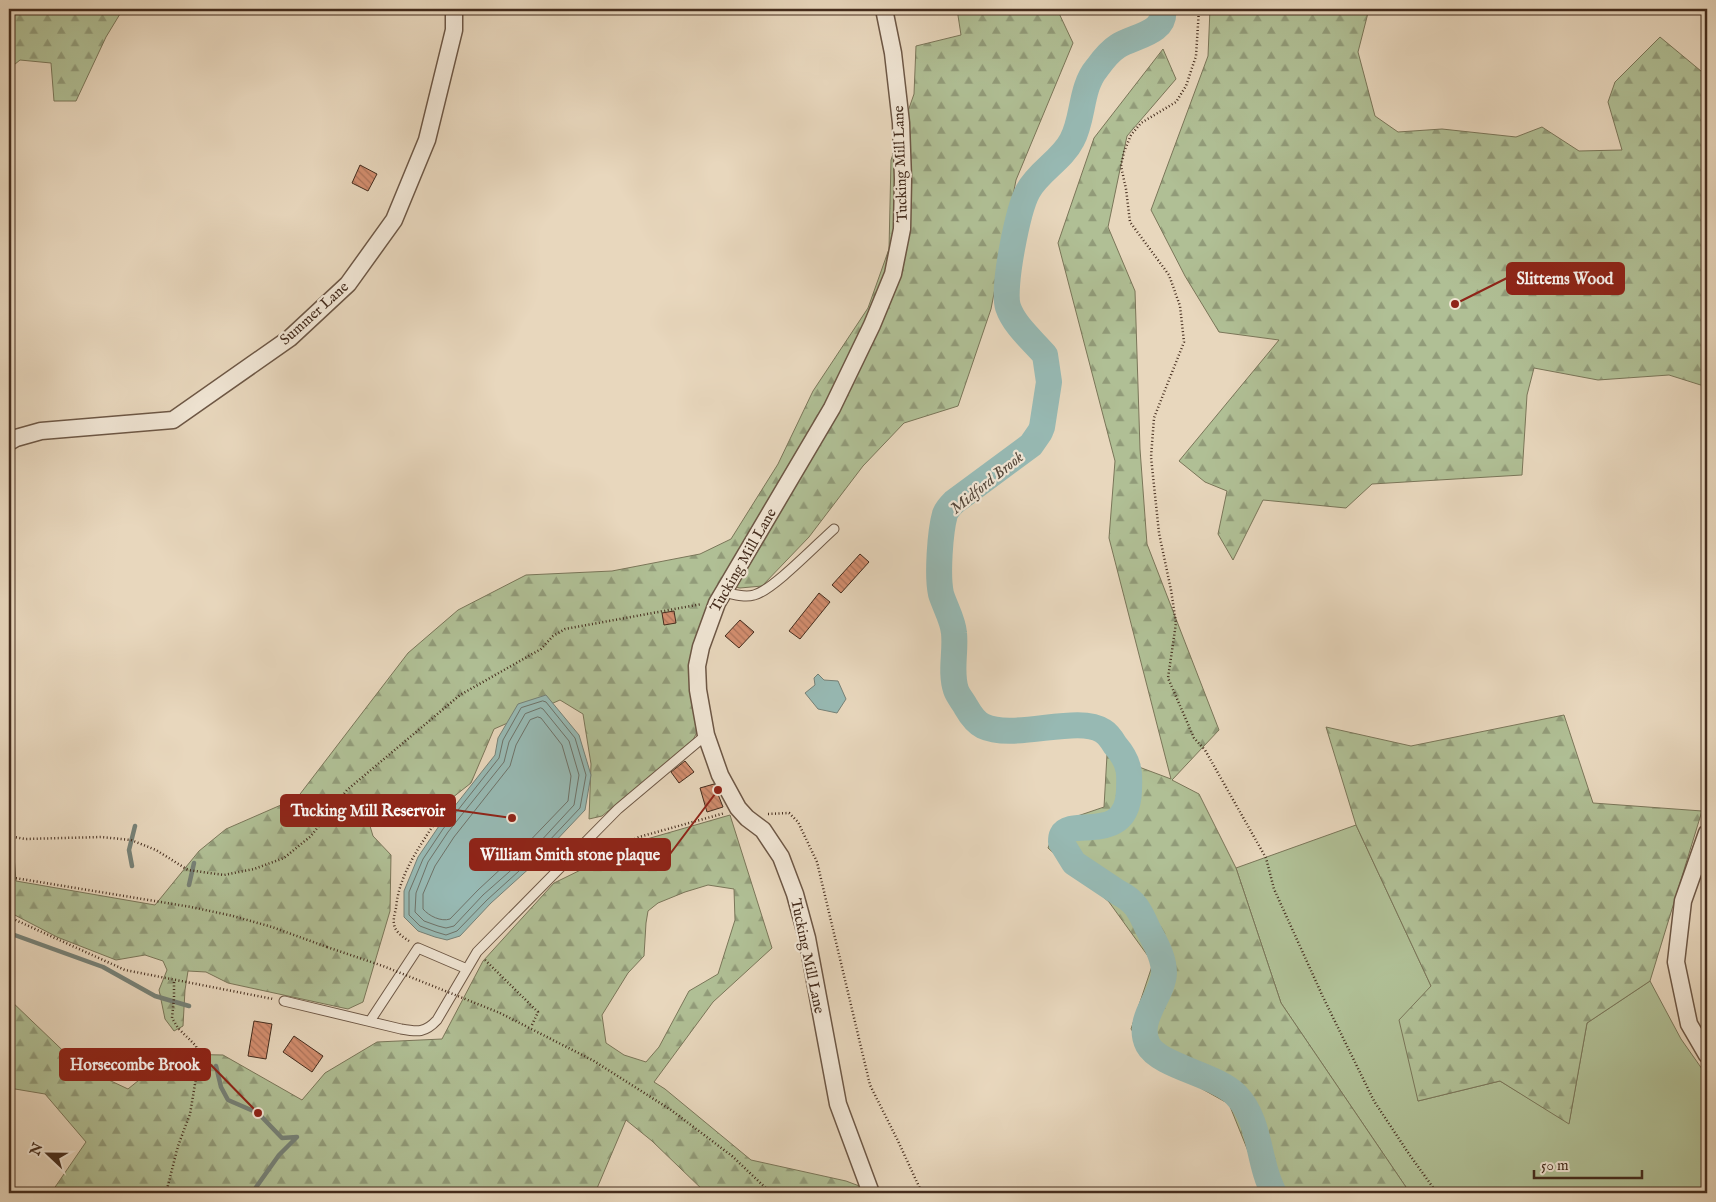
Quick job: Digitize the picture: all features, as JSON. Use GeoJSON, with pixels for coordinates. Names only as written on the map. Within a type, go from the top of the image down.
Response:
{"type":"FeatureCollection","features":[{"type":"Feature","properties":{"kind":"street","name":"Summer Lane"},"geometry":{"type":"LineString","coordinates":[[9,442],[16,438],[41,431],[173,420],[290,338],[348,284],[394,220],[427,140],[454,30],[454,9]]}},
{"type":"Feature","properties":{"kind":"street","name":"Tucking Mill Lane"},"geometry":{"type":"LineString","coordinates":[[872,1193],[838,1104],[807,938],[795,894],[781,857],[763,830],[738,808],[720,775],[706,735],[698,690],[697,666],[700,647],[720,598],[832,408],[872,325],[893,274],[902,229],[903,179],[901,123],[893,53],[884,9]]}},
{"type":"Feature","properties":{"kind":"street"},"geometry":{"type":"LineString","coordinates":[[1705,1046],[1689,1024],[1676,962],[1684,901],[1707,833]]}},
{"type":"Feature","properties":{"kind":"lane"},"geometry":{"type":"LineString","coordinates":[[720,598],[754,596],[772,586],[834,529]]}},
{"type":"Feature","properties":{"kind":"lane"},"geometry":{"type":"LineString","coordinates":[[284,1001],[412,1031],[428,1029],[437,1020],[477,952],[618,809],[706,735]]}},
{"type":"Feature","properties":{"kind":"lane"},"geometry":{"type":"LineString","coordinates":[[370,1021],[418,948],[467,968]]}},
{"type":"Feature","properties":{"kind":"path"},"geometry":{"type":"LineString","coordinates":[[1199,9],[1196,56],[1186,86],[1176,102],[1141,123],[1131,135],[1121,166],[1130,222],[1169,275],[1180,306],[1184,342],[1154,418],[1151,457],[1159,533],[1176,623],[1168,678],[1194,738],[1205,750],[1266,858],[1274,889],[1323,997],[1374,1101],[1437,1193]]}},
{"type":"Feature","properties":{"kind":"path"},"geometry":{"type":"LineString","coordinates":[[9,836],[25,839],[101,837],[131,840],[156,850],[188,870],[224,875],[284,858],[311,836],[347,790],[460,695],[541,649],[553,636],[565,629],[720,598]]}},
{"type":"Feature","properties":{"kind":"path"},"geometry":{"type":"LineString","coordinates":[[576,868],[639,837],[710,818],[738,808]]}},
{"type":"Feature","properties":{"kind":"path"},"geometry":{"type":"LineString","coordinates":[[418,948],[399,934],[394,924],[397,900],[411,860],[436,821]]}},
{"type":"Feature","properties":{"kind":"path"},"geometry":{"type":"LineString","coordinates":[[9,877],[191,907],[272,927],[383,966],[500,1012],[594,1060],[671,1110],[732,1156],[771,1193]]}},
{"type":"Feature","properties":{"kind":"path"},"geometry":{"type":"LineString","coordinates":[[9,917],[126,970],[284,1001]]}},
{"type":"Feature","properties":{"kind":"path"},"geometry":{"type":"LineString","coordinates":[[486,962],[538,1012],[531,1027]]}},
{"type":"Feature","properties":{"kind":"path"},"geometry":{"type":"LineString","coordinates":[[166,1193],[178,1146],[190,1114],[200,1060],[196,1046],[178,1028],[172,1018],[174,980]]}},
{"type":"Feature","properties":{"kind":"green space"},"geometry":{"type":"Polygon","coordinates":[[[9,9],[123,9],[106,37],[76,101],[54,101],[51,63],[20,60],[9,69],[9,9]]]}},
{"type":"Feature","properties":{"kind":"green space"},"geometry":{"type":"Polygon","coordinates":[[[957,9],[1057,9],[1073,43],[1016,180],[991,309],[958,406],[904,423],[863,466],[809,537],[762,586],[740,588],[723,585],[709,612],[699,728],[692,742],[602,816],[589,819],[591,764],[583,714],[560,700],[494,729],[471,783],[452,798],[430,809],[394,806],[370,826],[373,836],[391,855],[390,911],[363,1002],[348,1009],[228,983],[206,972],[188,971],[183,1026],[174,1031],[165,1019],[159,990],[167,970],[163,961],[145,955],[116,960],[57,937],[9,912],[9,843],[13,843],[16,881],[155,905],[199,851],[226,829],[297,798],[408,653],[458,610],[526,575],[612,571],[700,554],[731,539],[778,464],[813,391],[868,308],[889,249],[891,160],[914,94],[916,46],[961,35],[957,9]]]}},
{"type":"Feature","properties":{"kind":"green space"},"geometry":{"type":"Polygon","coordinates":[[[1210,9],[1369,9],[1358,52],[1375,116],[1398,132],[1442,129],[1516,137],[1542,127],[1579,151],[1622,150],[1608,102],[1615,82],[1660,37],[1707,76],[1707,387],[1669,375],[1598,380],[1534,368],[1527,395],[1522,475],[1372,484],[1346,508],[1263,500],[1233,560],[1218,534],[1227,491],[1205,482],[1179,461],[1279,340],[1219,332],[1185,276],[1151,210],[1208,56],[1210,9]]]}},
{"type":"Feature","properties":{"kind":"green space"},"geometry":{"type":"Polygon","coordinates":[[[1163,49],[1176,79],[1127,136],[1108,227],[1135,291],[1140,449],[1147,544],[1219,730],[1172,780],[1199,794],[1236,868],[1281,1003],[1410,1193],[1265,1193],[1229,1104],[1154,1062],[1131,1029],[1153,963],[1109,902],[1048,848],[1057,823],[1104,807],[1107,755],[1171,779],[1109,538],[1115,461],[1058,243],[1094,138],[1163,49]]]}},
{"type":"Feature","properties":{"kind":"green space"},"geometry":{"type":"Polygon","coordinates":[[[1564,715],[1593,803],[1702,811],[1650,981],[1587,1023],[1569,1124],[1500,1081],[1418,1101],[1399,1020],[1431,986],[1356,825],[1326,727],[1411,746],[1564,715]]]}},
{"type":"Feature","properties":{"kind":"green space"},"geometry":{"type":"Polygon","coordinates":[[[730,815],[772,948],[713,1002],[654,1082],[751,1160],[846,1181],[878,1193],[706,1193],[652,1141],[626,1120],[595,1193],[51,1193],[86,1142],[45,1094],[9,1088],[9,999],[79,1066],[128,1089],[171,1054],[223,1055],[302,1100],[325,1073],[377,1042],[442,1039],[483,961],[554,883],[640,841],[730,815]],[[708,885],[658,903],[648,911],[644,956],[628,973],[602,1015],[606,1043],[624,1055],[646,1062],[659,1047],[689,991],[718,974],[735,920],[734,889],[708,885]]]}},
{"type":"Feature","properties":{"kind":"green space"},"geometry":{"type":"Polygon","coordinates":[[[1356,825],[1431,986],[1418,1101],[1500,1081],[1569,1123],[1587,1023],[1650,981],[1681,1039],[1707,1076],[1707,1193],[1410,1193],[1281,1003],[1236,868],[1356,825]]]}},
{"type":"Feature","properties":{"kind":"water"},"geometry":{"type":"Polygon","coordinates":[[[818,674],[824,680],[838,681],[846,699],[837,713],[818,709],[805,693],[815,685],[814,678],[818,674]]]}},
{"type":"Feature","properties":{"kind":"water"},"geometry":{"type":"Polygon","coordinates":[[[546,695],[579,735],[591,775],[585,810],[533,865],[491,903],[460,936],[447,940],[418,931],[404,917],[404,891],[418,857],[439,826],[495,755],[498,738],[518,704],[546,695]]]}},
{"type":"Feature","properties":{"kind":"building"},"geometry":{"type":"Polygon","coordinates":[[[360,165],[377,174],[368,191],[352,183],[360,165]]]}},
{"type":"Feature","properties":{"kind":"building"},"geometry":{"type":"Polygon","coordinates":[[[860,554],[869,562],[841,593],[832,585],[860,554]]]}},
{"type":"Feature","properties":{"kind":"building"},"geometry":{"type":"Polygon","coordinates":[[[819,593],[830,602],[800,639],[789,631],[819,593]]]}},
{"type":"Feature","properties":{"kind":"building"},"geometry":{"type":"Polygon","coordinates":[[[674,611],[676,623],[664,625],[662,613],[674,611]]]}},
{"type":"Feature","properties":{"kind":"building"},"geometry":{"type":"Polygon","coordinates":[[[740,620],[754,632],[739,648],[725,636],[740,620]]]}},
{"type":"Feature","properties":{"kind":"building"},"geometry":{"type":"Polygon","coordinates":[[[685,761],[694,772],[679,783],[671,772],[685,761]]]}},
{"type":"Feature","properties":{"kind":"building"},"geometry":{"type":"Polygon","coordinates":[[[714,784],[723,807],[707,812],[700,788],[714,784]]]}},
{"type":"Feature","properties":{"kind":"building"},"geometry":{"type":"Polygon","coordinates":[[[254,1021],[272,1024],[266,1059],[248,1056],[254,1021]]]}},
{"type":"Feature","properties":{"kind":"building"},"geometry":{"type":"Polygon","coordinates":[[[294,1036],[323,1056],[312,1072],[283,1052],[294,1036]]]}},
{"type":"Feature","properties":{"kind":"waterway","name":"Midford Brook"},"geometry":{"type":"LineString","coordinates":[[1163,9],[1163,17],[1155,29],[1118,46],[1109,53],[1097,68],[1088,85],[1079,122],[1072,140],[1062,154],[1038,177],[1024,200],[1012,249],[1007,297],[1008,307],[1014,320],[1045,355],[1049,382],[1042,427],[1031,445],[954,502],[945,514],[940,542],[940,586],[953,628],[954,683],[958,694],[973,718],[983,726],[996,730],[1028,730],[1078,725],[1092,727],[1107,734],[1125,759],[1129,773],[1129,791],[1126,808],[1119,818],[1109,824],[1067,830],[1062,835],[1061,842],[1074,863],[1133,903],[1155,943],[1164,967],[1164,973],[1147,1017],[1145,1036],[1148,1045],[1164,1059],[1216,1082],[1236,1095],[1251,1117],[1274,1193]]}},
{"type":"Feature","properties":{"kind":"waterway"},"geometry":{"type":"LineString","coordinates":[[132,866],[129,850],[135,826]]}},
{"type":"Feature","properties":{"kind":"waterway"},"geometry":{"type":"LineString","coordinates":[[189,885],[194,863]]}},
{"type":"Feature","properties":{"kind":"waterway"},"geometry":{"type":"LineString","coordinates":[[9,933],[103,967],[155,996],[189,1006]]}},
{"type":"Feature","properties":{"kind":"waterway"},"geometry":{"type":"LineString","coordinates":[[216,1066],[221,1087],[228,1100],[258,1113],[282,1138],[297,1137],[279,1155],[252,1193]]}},
{"type":"Feature","properties":{"kind":"place","name":"Slittems Wood"},"geometry":{"type":"Point","coordinates":[1455,304]}},
{"type":"Feature","properties":{"kind":"place","name":"William Smith stone plaque"},"geometry":{"type":"Point","coordinates":[718,790]}},
{"type":"Feature","properties":{"kind":"place","name":"Tucking Mill Reservoir"},"geometry":{"type":"Point","coordinates":[512,818]}},
{"type":"Feature","properties":{"kind":"place","name":"Horsecombe Brook"},"geometry":{"type":"Point","coordinates":[258,1113]}}]}
